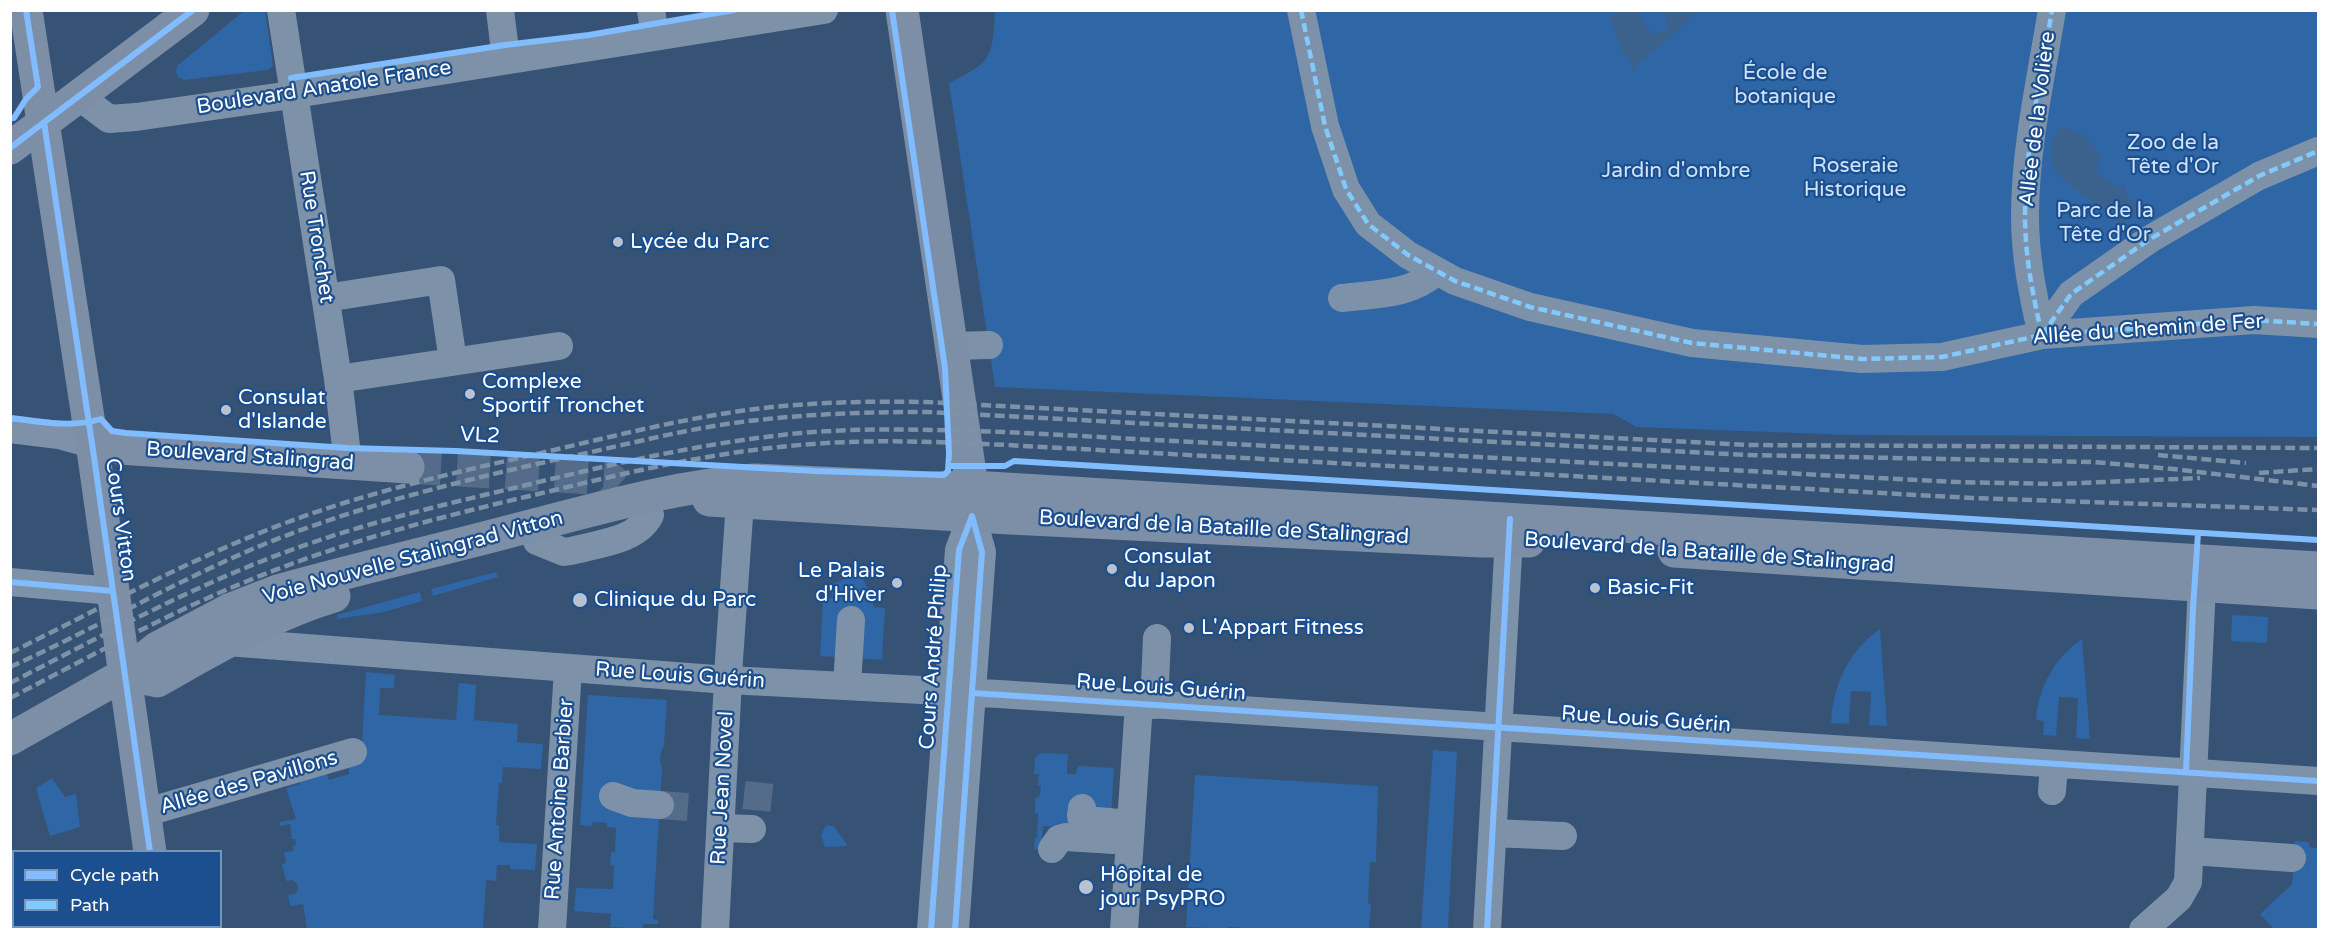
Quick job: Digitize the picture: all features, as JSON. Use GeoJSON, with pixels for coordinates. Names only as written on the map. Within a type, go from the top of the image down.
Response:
{"type":"FeatureCollection","features":[{"type":"Feature","properties":{"kind":"main road","name":"Cours Vitton"},"geometry":{"type":"LineString","coordinates":[[26,10],[92,444],[150,850]]}},
{"type":"Feature","properties":{"kind":"main road"},"geometry":{"type":"LineString","coordinates":[[10,148],[193,10]]}},
{"type":"Feature","properties":{"kind":"main road"},"geometry":{"type":"LineString","coordinates":[[902,10],[972,502]]}},
{"type":"Feature","properties":{"kind":"main road"},"geometry":{"type":"LineString","coordinates":[[10,125],[44,122]]}},
{"type":"Feature","properties":{"kind":"main road","name":"Boulevard Stalingrad"},"geometry":{"type":"LineString","coordinates":[[92,444],[119,448],[408,467]]}},
{"type":"Feature","properties":{"kind":"main road","name":"Boulevard de la Bataille de Stalingrad"},"geometry":{"type":"LineString","coordinates":[[747,491],[972,502],[1481,541],[1509,529],[2202,573],[2319,593]]}},
{"type":"Feature","properties":{"kind":"main road","name":"Voie Nouvelle Stalingrad Vitton"},"geometry":{"type":"LineString","coordinates":[[125,674],[157,648],[228,610],[278,591],[607,506],[637,500],[707,500],[747,491]]}},
{"type":"Feature","properties":{"kind":"main road","name":"Voie Nouvelle Stalingrad Vitton"},"geometry":{"type":"LineString","coordinates":[[125,674],[157,681],[227,642],[310,603],[537,541],[637,500]]}},
{"type":"Feature","properties":{"kind":"main road","name":"Boulevard de la Bataille de Stalingrad"},"geometry":{"type":"LineString","coordinates":[[2202,573],[2319,568]]}},
{"type":"Feature","properties":{"kind":"main road"},"geometry":{"type":"LineString","coordinates":[[10,740],[125,674]]}},
{"type":"Feature","properties":{"kind":"street","name":"Rue Tronchet"},"geometry":{"type":"LineString","coordinates":[[280,10],[326,298],[348,463]]}},
{"type":"Feature","properties":{"kind":"street"},"geometry":{"type":"LineString","coordinates":[[500,10],[507,59]]}},
{"type":"Feature","properties":{"kind":"street","name":"Boulevard Anatole France"},"geometry":{"type":"LineString","coordinates":[[80,97],[109,119],[136,117],[507,59],[653,23],[824,10]]}},
{"type":"Feature","properties":{"kind":"street","name":"Allée du Chemin de Fer"},"geometry":{"type":"LineString","coordinates":[[1301,10],[1325,126],[1346,189],[1368,224],[1408,255],[1455,281],[1530,307],[1692,343],[1862,359],[1942,357],[2042,335],[2254,320],[2319,324]]}},
{"type":"Feature","properties":{"kind":"street","name":"Allée de la Volière"},"geometry":{"type":"LineString","coordinates":[[2042,335],[2029,276],[2025,216],[2031,142],[2052,10]]}},
{"type":"Feature","properties":{"kind":"street"},"geometry":{"type":"LineString","coordinates":[[2042,335],[2071,294],[2150,239],[2259,176],[2319,151]]}},
{"type":"Feature","properties":{"kind":"street"},"geometry":{"type":"LineString","coordinates":[[1342,298],[1397,292],[1428,280],[1437,271]]}},
{"type":"Feature","properties":{"kind":"street"},"geometry":{"type":"LineString","coordinates":[[326,298],[441,280],[453,362]]}},
{"type":"Feature","properties":{"kind":"street"},"geometry":{"type":"LineString","coordinates":[[951,345],[989,345]]}},
{"type":"Feature","properties":{"kind":"street"},"geometry":{"type":"LineString","coordinates":[[338,379],[559,346]]}},
{"type":"Feature","properties":{"kind":"street"},"geometry":{"type":"LineString","coordinates":[[10,429],[59,435],[92,444]]}},
{"type":"Feature","properties":{"kind":"street","name":"Rue Jean Novel"},"geometry":{"type":"LineString","coordinates":[[715,930],[728,680],[725,568],[747,491]]}},
{"type":"Feature","properties":{"kind":"street","name":"Cours André Philip"},"geometry":{"type":"LineString","coordinates":[[954,930],[960,692],[959,550],[972,502]]}},
{"type":"Feature","properties":{"kind":"street"},"geometry":{"type":"LineString","coordinates":[[1487,930],[1500,728],[1509,529]]}},
{"type":"Feature","properties":{"kind":"street"},"geometry":{"type":"LineString","coordinates":[[2143,930],[2179,898],[2188,882],[2202,573]]}},
{"type":"Feature","properties":{"kind":"street"},"geometry":{"type":"LineString","coordinates":[[10,582],[113,591]]}},
{"type":"Feature","properties":{"kind":"street"},"geometry":{"type":"LineString","coordinates":[[847,686],[850,620]]}},
{"type":"Feature","properties":{"kind":"street"},"geometry":{"type":"LineString","coordinates":[[1124,930],[1130,833],[1153,638]]}},
{"type":"Feature","properties":{"kind":"street","name":"Rue Louis Guérin"},"geometry":{"type":"LineString","coordinates":[[227,642],[728,680],[960,692],[1825,747],[2053,778],[2194,771],[2319,781]]}},
{"type":"Feature","properties":{"kind":"street","name":"Rue Antoine Barbier"},"geometry":{"type":"LineString","coordinates":[[552,930],[568,668]]}},
{"type":"Feature","properties":{"kind":"street","name":"Cours André Philip"},"geometry":{"type":"LineString","coordinates":[[931,930],[960,692]]}},
{"type":"Feature","properties":{"kind":"street","name":"Allée des Pavillons"},"geometry":{"type":"LineString","coordinates":[[144,813],[353,753]]}},
{"type":"Feature","properties":{"kind":"street"},"geometry":{"type":"LineString","coordinates":[[613,796],[632,803],[660,805]]}},
{"type":"Feature","properties":{"kind":"street"},"geometry":{"type":"LineString","coordinates":[[722,806],[752,829]]}},
{"type":"Feature","properties":{"kind":"street"},"geometry":{"type":"LineString","coordinates":[[1082,808],[1081,816],[1084,820],[1130,833]]}},
{"type":"Feature","properties":{"kind":"street"},"geometry":{"type":"LineString","coordinates":[[1052,849],[1059,839],[1066,837],[1130,833]]}},
{"type":"Feature","properties":{"kind":"street"},"geometry":{"type":"LineString","coordinates":[[1493,833],[1563,836]]}},
{"type":"Feature","properties":{"kind":"street"},"geometry":{"type":"LineString","coordinates":[[2190,851],[2292,858]]}},
{"type":"Feature","properties":{"kind":"green space"},"geometry":{"type":"Polygon","coordinates":[[[245,10],[265,11],[273,66],[268,70],[184,80],[178,77],[177,66],[245,10]]]}},
{"type":"Feature","properties":{"kind":"green space","name":"Parc de la Tête d'Or"},"geometry":{"type":"Polygon","coordinates":[[[995,11],[2318,11],[2318,437],[1848,435],[1637,427],[1613,414],[995,387],[949,83],[974,69],[987,57],[993,39],[995,11]]]}},
{"type":"Feature","properties":{"kind":"green space"},"geometry":{"type":"Polygon","coordinates":[[[496,572],[498,577],[433,596],[431,589],[496,572]]]}},
{"type":"Feature","properties":{"kind":"green space"},"geometry":{"type":"Polygon","coordinates":[[[861,573],[874,607],[885,608],[882,660],[820,656],[823,598],[833,598],[829,585],[861,573]]]}},
{"type":"Feature","properties":{"kind":"green space"},"geometry":{"type":"Polygon","coordinates":[[[420,592],[422,601],[384,612],[337,619],[337,615],[420,592]]]}},
{"type":"Feature","properties":{"kind":"green space"},"geometry":{"type":"Polygon","coordinates":[[[2232,615],[2268,617],[2267,643],[2231,641],[2232,615]]]}},
{"type":"Feature","properties":{"kind":"green space"},"geometry":{"type":"Polygon","coordinates":[[[1880,629],[1887,726],[1869,725],[1871,692],[1851,691],[1849,724],[1831,723],[1835,696],[1844,670],[1859,648],[1880,629]]]}},
{"type":"Feature","properties":{"kind":"green space"},"geometry":{"type":"Polygon","coordinates":[[[2082,639],[2090,739],[2076,738],[2078,698],[2059,697],[2056,736],[2043,735],[2044,721],[2036,720],[2044,685],[2056,664],[2072,646],[2082,639]]]}},
{"type":"Feature","properties":{"kind":"green space"},"geometry":{"type":"Polygon","coordinates":[[[366,672],[395,675],[394,688],[380,688],[379,715],[456,720],[459,683],[476,685],[474,720],[518,724],[517,742],[543,744],[541,769],[503,767],[502,783],[499,783],[496,825],[499,826],[499,842],[537,844],[535,870],[510,869],[510,865],[497,865],[496,881],[486,880],[483,929],[307,929],[303,904],[290,906],[288,895],[295,894],[298,890],[297,884],[293,880],[286,881],[282,864],[286,863],[284,852],[293,851],[293,846],[296,845],[295,839],[292,839],[290,824],[280,826],[279,822],[296,819],[286,788],[300,784],[298,776],[325,768],[329,780],[349,774],[348,761],[362,742],[366,672]]]}},
{"type":"Feature","properties":{"kind":"green space"},"geometry":{"type":"Polygon","coordinates":[[[588,695],[667,700],[664,745],[660,756],[662,768],[653,919],[658,920],[658,924],[643,924],[643,929],[610,927],[611,914],[574,911],[576,888],[613,889],[614,866],[610,865],[611,852],[615,852],[616,828],[607,827],[607,823],[593,822],[592,826],[580,825],[588,695]]]}},
{"type":"Feature","properties":{"kind":"green space"},"geometry":{"type":"Polygon","coordinates":[[[1433,750],[1457,752],[1448,929],[1421,929],[1433,750]]]}},
{"type":"Feature","properties":{"kind":"green space"},"geometry":{"type":"Polygon","coordinates":[[[1040,753],[1068,754],[1067,774],[1076,774],[1078,766],[1114,768],[1111,816],[1072,828],[1043,826],[1041,849],[1034,849],[1038,813],[1035,813],[1035,799],[1040,795],[1041,785],[1038,785],[1039,774],[1034,774],[1035,758],[1040,753]]]}},
{"type":"Feature","properties":{"kind":"green space"},"geometry":{"type":"Polygon","coordinates":[[[1195,775],[1378,786],[1376,862],[1370,862],[1369,929],[1275,930],[1186,927],[1195,775]]]}},
{"type":"Feature","properties":{"kind":"green space"},"geometry":{"type":"Polygon","coordinates":[[[52,778],[65,797],[76,794],[80,827],[50,836],[36,788],[52,778]]]}},
{"type":"Feature","properties":{"kind":"green space"},"geometry":{"type":"Polygon","coordinates":[[[826,825],[834,826],[848,846],[825,847],[821,835],[826,825]]]}},
{"type":"Feature","properties":{"kind":"green space"},"geometry":{"type":"Polygon","coordinates":[[[2295,841],[2309,842],[2309,847],[2318,848],[2318,929],[2274,929],[2260,914],[2292,884],[2295,841]]]}},
{"type":"Feature","properties":{"kind":"shaded area"},"geometry":{"type":"Polygon","coordinates":[[[1615,11],[1639,11],[1642,21],[1654,35],[1662,31],[1665,33],[1668,28],[1664,11],[1697,11],[1670,38],[1635,66],[1636,72],[1633,72],[1630,61],[1621,49],[1610,18],[1615,11]]]}},
{"type":"Feature","properties":{"kind":"shaded area"},"geometry":{"type":"Polygon","coordinates":[[[2061,128],[2076,131],[2089,141],[2101,158],[2095,171],[2116,187],[2124,184],[2125,195],[2135,207],[2131,218],[2120,224],[2056,173],[2051,150],[2054,139],[2061,128]]]}},
{"type":"Feature","properties":{"kind":"tunnel"},"geometry":{"type":"LineString","coordinates":[[408,467],[610,479],[618,486]]}},
{"type":"Feature","properties":{"kind":"tunnel"},"geometry":{"type":"LineString","coordinates":[[744,795],[783,799]]}},
{"type":"Feature","properties":{"kind":"tunnel"},"geometry":{"type":"LineString","coordinates":[[660,805],[701,808]]}},
{"type":"Feature","properties":{"kind":"railway"},"geometry":{"type":"LineString","coordinates":[[10,653],[202,558],[267,530],[334,506],[437,477],[624,434],[707,416],[783,406],[844,402],[926,402],[1748,445],[2318,448]]}},
{"type":"Feature","properties":{"kind":"railway"},"geometry":{"type":"LineString","coordinates":[[10,667],[234,557],[339,517],[448,485],[668,435],[712,426],[806,416],[927,412],[1746,455],[2094,462],[2318,486]]}},
{"type":"Feature","properties":{"kind":"railway"},"geometry":{"type":"LineString","coordinates":[[10,683],[213,582],[283,553],[340,534],[427,509],[621,463],[693,448],[801,433],[877,430],[1004,432],[1956,482],[2056,484],[2200,478]]}},
{"type":"Feature","properties":{"kind":"railway"},"geometry":{"type":"LineString","coordinates":[[10,698],[185,608],[282,567],[396,530],[648,468],[747,451],[837,442],[983,444],[1972,498],[2318,510]]}},
{"type":"Feature","properties":{"kind":"railway"},"geometry":{"type":"LineString","coordinates":[[2158,455],[2246,463]]}},
{"type":"Feature","properties":{"kind":"railway"},"geometry":{"type":"LineString","coordinates":[[2259,473],[2318,469]]}},
{"type":"Feature","properties":{"kind":"marked path"},"geometry":{"type":"LineString","coordinates":[[1301,10],[1325,126],[1346,189],[1368,224],[1408,255],[1455,281],[1530,307],[1692,343],[1862,359],[1942,357],[2042,335],[2254,320],[2318,324]]}},
{"type":"Feature","properties":{"kind":"marked path"},"geometry":{"type":"LineString","coordinates":[[2042,335],[2028,261],[2025,216],[2034,113],[2052,10]]}},
{"type":"Feature","properties":{"kind":"marked path"},"geometry":{"type":"LineString","coordinates":[[2042,335],[2071,294],[2150,239],[2259,176],[2318,151]]}},
{"type":"Feature","properties":{"kind":"cycle path"},"geometry":{"type":"LineString","coordinates":[[10,118],[14,118],[26,99],[38,87],[26,10]]}},
{"type":"Feature","properties":{"kind":"cycle path"},"geometry":{"type":"LineString","coordinates":[[10,148],[193,10]]}},
{"type":"Feature","properties":{"kind":"cycle path"},"geometry":{"type":"LineString","coordinates":[[291,78],[505,45],[589,35],[734,10]]}},
{"type":"Feature","properties":{"kind":"cycle path","name":"VL2"},"geometry":{"type":"LineString","coordinates":[[10,418],[67,424],[101,419],[112,431],[126,433],[347,448],[456,451],[815,471],[944,475],[948,471],[949,454],[945,368],[892,10]]}},
{"type":"Feature","properties":{"kind":"cycle path"},"geometry":{"type":"LineString","coordinates":[[44,122],[150,850]]}},
{"type":"Feature","properties":{"kind":"cycle path"},"geometry":{"type":"LineString","coordinates":[[949,466],[1005,466],[1014,461],[2318,540]]}},
{"type":"Feature","properties":{"kind":"cycle path"},"geometry":{"type":"LineString","coordinates":[[931,930],[959,550],[972,516]]}},
{"type":"Feature","properties":{"kind":"cycle path"},"geometry":{"type":"LineString","coordinates":[[955,930],[982,552],[972,516]]}},
{"type":"Feature","properties":{"kind":"cycle path"},"geometry":{"type":"LineString","coordinates":[[1487,930],[1510,519]]}},
{"type":"Feature","properties":{"kind":"cycle path"},"geometry":{"type":"LineString","coordinates":[[2186,771],[2198,533]]}},
{"type":"Feature","properties":{"kind":"cycle path"},"geometry":{"type":"LineString","coordinates":[[10,582],[113,591]]}},
{"type":"Feature","properties":{"kind":"cycle path"},"geometry":{"type":"LineString","coordinates":[[972,693],[2318,781]]}},
{"type":"Feature","properties":{"kind":"place","name":"Lycée du Parc"},"geometry":{"type":"Point","coordinates":[618,242]}},
{"type":"Feature","properties":{"kind":"place","name":"Complexe Sportif Tronchet"},"geometry":{"type":"Point","coordinates":[470,394]}},
{"type":"Feature","properties":{"kind":"place","name":"Consulat d'Islande"},"geometry":{"type":"Point","coordinates":[226,410]}},
{"type":"Feature","properties":{"kind":"place","name":"Consulat du Japon"},"geometry":{"type":"Point","coordinates":[1112,569]}},
{"type":"Feature","properties":{"kind":"place","name":"Le Palais d'Hiver"},"geometry":{"type":"Point","coordinates":[897,583]}},
{"type":"Feature","properties":{"kind":"place","name":"Basic-Fit"},"geometry":{"type":"Point","coordinates":[1595,588]}},
{"type":"Feature","properties":{"kind":"place","name":"Clinique du Parc"},"geometry":{"type":"Point","coordinates":[580,600]}},
{"type":"Feature","properties":{"kind":"place","name":"L'Appart Fitness"},"geometry":{"type":"Point","coordinates":[1189,628]}},
{"type":"Feature","properties":{"kind":"place","name":"Hôpital de jour PsyPRO"},"geometry":{"type":"Point","coordinates":[1086,887]}},
{"type":"Feature","properties":{"kind":"park label","name":"École de botanique"},"geometry":{"type":"Point","coordinates":[1785,85]}},
{"type":"Feature","properties":{"kind":"park label","name":"Zoo de la Tête d'Or"},"geometry":{"type":"Point","coordinates":[2173,155]}},
{"type":"Feature","properties":{"kind":"park label","name":"Jardin d'ombre"},"geometry":{"type":"Point","coordinates":[1676,171]}},
{"type":"Feature","properties":{"kind":"park label","name":"Roseraie Historique"},"geometry":{"type":"Point","coordinates":[1855,178]}}]}
